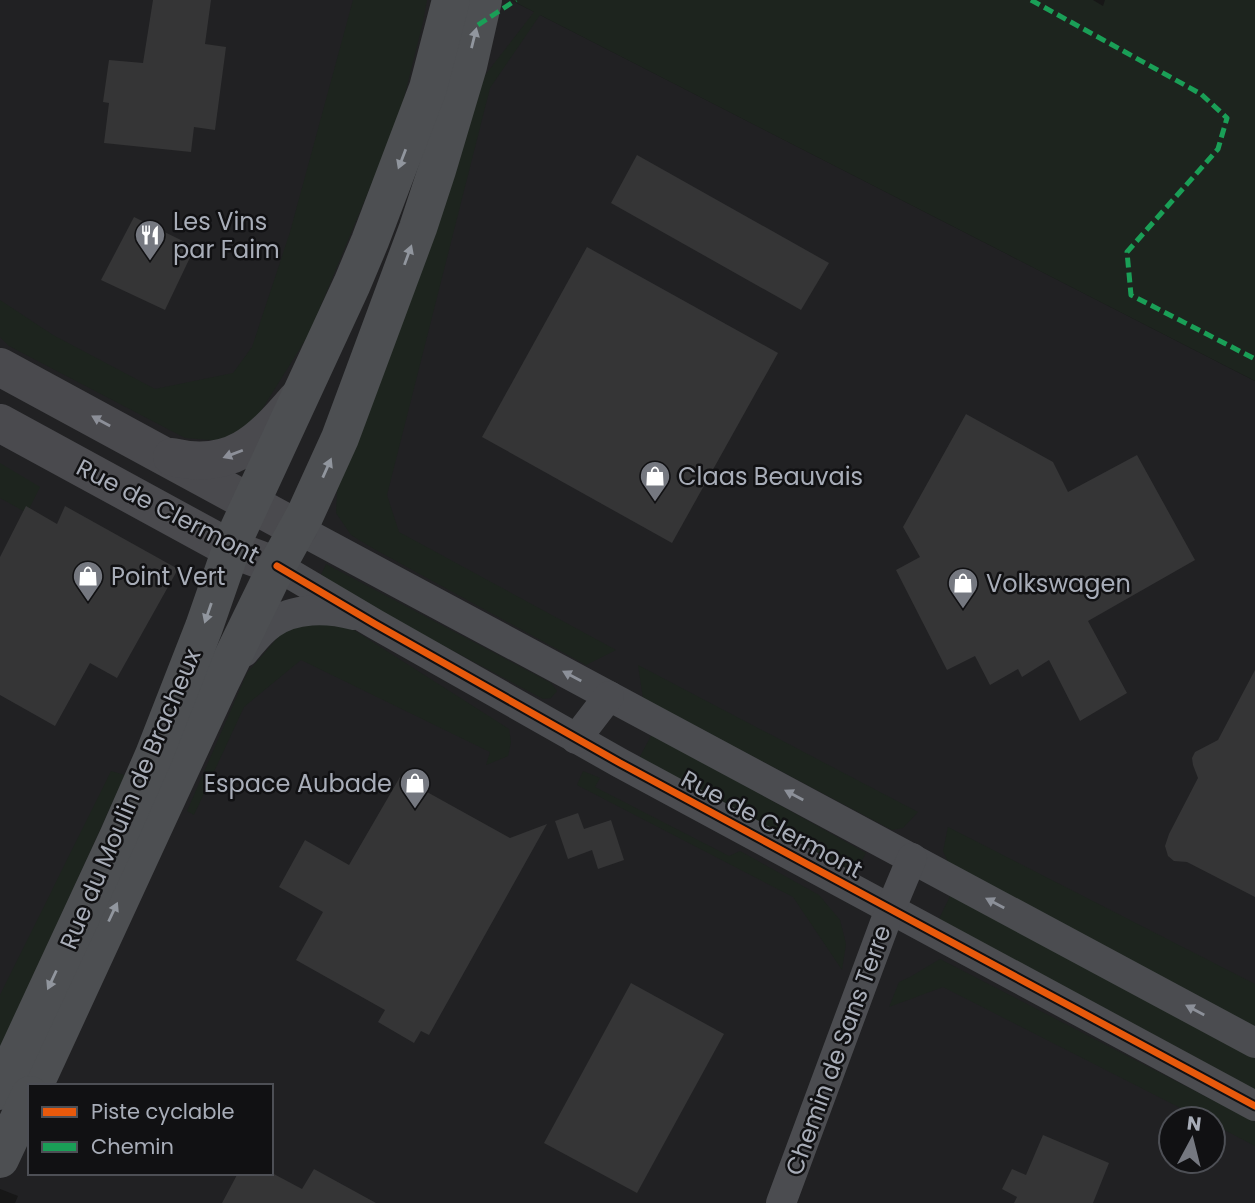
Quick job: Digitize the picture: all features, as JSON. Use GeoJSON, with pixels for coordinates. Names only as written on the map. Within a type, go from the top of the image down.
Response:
{"type":"FeatureCollection","features":[{"type":"Feature","properties":{"kind":"main road"},"geometry":{"type":"LineString","coordinates":[[417,120],[437,0]]}},
{"type":"Feature","properties":{"kind":"main road"},"geometry":{"type":"LineString","coordinates":[[417,120],[451,0]]}},
{"type":"Feature","properties":{"kind":"main road","name":"Rue du Moulin de Bracheux"},"geometry":{"type":"LineString","coordinates":[[35,1084],[220,683],[298,529],[340,438],[437,170],[461,90],[483,0]]}},
{"type":"Feature","properties":{"kind":"main road","name":"Rue du Moulin de Bracheux"},"geometry":{"type":"LineString","coordinates":[[0,1091],[154,755],[196,649],[231,549],[352,284],[417,120]]}},
{"type":"Feature","properties":{"kind":"main road","name":"Rue de Clermont"},"geometry":{"type":"LineString","coordinates":[[0,367],[298,529]]}},
{"type":"Feature","properties":{"kind":"main road"},"geometry":{"type":"LineString","coordinates":[[160,454],[199,461],[219,459],[237,453],[271,429],[302,393]]}},
{"type":"Feature","properties":{"kind":"main road","name":"Rue de Clermont"},"geometry":{"type":"LineString","coordinates":[[0,423],[231,549],[277,566]]}},
{"type":"Feature","properties":{"kind":"main road"},"geometry":{"type":"LineString","coordinates":[[0,1159],[28,1099]]}},
{"type":"Feature","properties":{"kind":"street","name":"Rue de Clermont"},"geometry":{"type":"LineString","coordinates":[[298,529],[1255,1043]]}},
{"type":"Feature","properties":{"kind":"street","name":"Rue de Clermont"},"geometry":{"type":"LineString","coordinates":[[277,566],[576,738],[1255,1106]]}},
{"type":"Feature","properties":{"kind":"street"},"geometry":{"type":"LineString","coordinates":[[220,683],[261,633],[283,617],[298,612],[328,610],[353,615],[375,624]]}},
{"type":"Feature","properties":{"kind":"street"},"geometry":{"type":"LineString","coordinates":[[576,738],[609,696]]}},
{"type":"Feature","properties":{"kind":"street","name":"Chemin de Sans Terre"},"geometry":{"type":"LineString","coordinates":[[781,1203],[912,858]]}},
{"type":"Feature","properties":{"kind":"shaded area"},"geometry":{"type":"Polygon","coordinates":[[[0,0],[511,0],[1255,381],[1255,1203],[15,1203],[18,1196],[0,1189],[0,0]]]}},
{"type":"Feature","properties":{"kind":"shaded area"},"geometry":{"type":"Polygon","coordinates":[[[353,0],[427,0],[399,118],[309,334],[246,435],[235,442],[185,438],[9,346],[0,337],[0,300],[53,335],[155,389],[233,373],[252,347],[290,232],[353,0]]]}},
{"type":"Feature","properties":{"kind":"shaded area"},"geometry":{"type":"Polygon","coordinates":[[[511,0],[1093,0],[1103,6],[1105,0],[1255,0],[1255,381],[540,15],[490,88],[387,495],[399,532],[616,650],[586,665],[374,549],[351,535],[336,513],[338,474],[482,79],[534,12],[511,0]]]}},
{"type":"Feature","properties":{"kind":"shaded area"},"geometry":{"type":"Polygon","coordinates":[[[0,463],[40,487],[27,513],[0,498],[0,463]]]}},
{"type":"Feature","properties":{"kind":"shaded area"},"geometry":{"type":"Polygon","coordinates":[[[326,564],[551,683],[557,691],[551,698],[543,699],[319,579],[326,564]]]}},
{"type":"Feature","properties":{"kind":"shaded area"},"geometry":{"type":"Polygon","coordinates":[[[312,624],[346,625],[509,729],[511,742],[508,756],[486,765],[490,752],[301,660],[244,707],[194,815],[187,811],[247,673],[286,628],[312,624]]]}},
{"type":"Feature","properties":{"kind":"shaded area"},"geometry":{"type":"Polygon","coordinates":[[[638,665],[918,812],[903,828],[892,830],[643,698],[638,665]]]}},
{"type":"Feature","properties":{"kind":"shaded area"},"geometry":{"type":"Polygon","coordinates":[[[652,734],[866,853],[852,879],[638,760],[652,734]]]}},
{"type":"Feature","properties":{"kind":"shaded area"},"geometry":{"type":"Polygon","coordinates":[[[111,771],[125,775],[0,1049],[0,995],[111,771]]]}},
{"type":"Feature","properties":{"kind":"shaded area"},"geometry":{"type":"Polygon","coordinates":[[[583,771],[600,778],[595,787],[729,856],[740,851],[819,895],[840,920],[846,944],[842,970],[793,897],[577,785],[583,771]]]}},
{"type":"Feature","properties":{"kind":"shaded area"},"geometry":{"type":"Polygon","coordinates":[[[948,827],[1255,984],[1255,1027],[948,862],[943,851],[948,827]]]}},
{"type":"Feature","properties":{"kind":"shaded area"},"geometry":{"type":"Polygon","coordinates":[[[951,894],[1255,1056],[1255,1092],[937,923],[951,894]]]}},
{"type":"Feature","properties":{"kind":"shaded area"},"geometry":{"type":"Polygon","coordinates":[[[940,959],[1222,1105],[1175,1105],[943,987],[889,1007],[899,982],[940,959]]]}},
{"type":"Feature","properties":{"kind":"shaded area"},"geometry":{"type":"Polygon","coordinates":[[[1227,1108],[1255,1122],[1255,1146],[1227,1131],[1227,1108]]]}},
{"type":"Feature","properties":{"kind":"building"},"geometry":{"type":"Polygon","coordinates":[[[153,0],[211,0],[205,44],[226,47],[215,130],[194,127],[191,152],[104,143],[109,103],[103,102],[109,60],[143,63],[153,0]]]}},
{"type":"Feature","properties":{"kind":"building"},"geometry":{"type":"Polygon","coordinates":[[[637,155],[829,263],[801,310],[611,203],[637,155]]]}},
{"type":"Feature","properties":{"kind":"building"},"geometry":{"type":"Polygon","coordinates":[[[134,217],[195,247],[165,310],[101,280],[134,217]]]}},
{"type":"Feature","properties":{"kind":"building"},"geometry":{"type":"Polygon","coordinates":[[[587,247],[778,353],[672,543],[482,437],[587,247]]]}},
{"type":"Feature","properties":{"kind":"building"},"geometry":{"type":"Polygon","coordinates":[[[966,414],[1053,462],[1068,492],[1137,455],[1195,560],[1088,621],[1127,693],[1080,721],[1049,660],[1022,677],[1018,669],[990,685],[975,656],[947,670],[896,570],[920,557],[903,527],[966,414]]]}},
{"type":"Feature","properties":{"kind":"building"},"geometry":{"type":"Polygon","coordinates":[[[26,506],[57,524],[65,506],[178,569],[117,678],[90,663],[55,726],[0,695],[0,557],[26,506]]]}},
{"type":"Feature","properties":{"kind":"building"},"geometry":{"type":"Polygon","coordinates":[[[1255,670],[1255,897],[1187,862],[1174,861],[1168,856],[1165,846],[1198,778],[1192,758],[1195,752],[1218,740],[1255,670]]]}},
{"type":"Feature","properties":{"kind":"building"},"geometry":{"type":"Polygon","coordinates":[[[400,777],[510,838],[547,824],[429,1035],[421,1031],[414,1043],[378,1022],[385,1010],[296,960],[323,912],[279,887],[305,840],[349,865],[400,777]]]}},
{"type":"Feature","properties":{"kind":"building"},"geometry":{"type":"Polygon","coordinates":[[[578,813],[584,829],[611,820],[624,860],[598,869],[592,850],[568,859],[555,821],[578,813]]]}},
{"type":"Feature","properties":{"kind":"building"},"geometry":{"type":"Polygon","coordinates":[[[631,983],[724,1034],[637,1193],[544,1143],[631,983]]]}},
{"type":"Feature","properties":{"kind":"building"},"geometry":{"type":"Polygon","coordinates":[[[1043,1135],[1109,1163],[1093,1203],[1014,1203],[1017,1197],[1002,1189],[1012,1169],[1026,1175],[1043,1135]]]}},
{"type":"Feature","properties":{"kind":"building"},"geometry":{"type":"Polygon","coordinates":[[[314,1169],[376,1203],[222,1203],[237,1175],[273,1174],[302,1189],[314,1169]]]}},
{"type":"Feature","properties":{"kind":"marked path"},"geometry":{"type":"LineString","coordinates":[[478,25],[516,0]]}},
{"type":"Feature","properties":{"kind":"marked path"},"geometry":{"type":"LineString","coordinates":[[1031,0],[1201,94],[1227,118],[1218,149],[1127,252],[1131,295],[1255,359]]}},
{"type":"Feature","properties":{"kind":"cycle path"},"geometry":{"type":"LineString","coordinates":[[277,566],[620,763],[1255,1106]]}},
{"type":"Feature","properties":{"kind":"place","name":"Les Vins par Faim"},"geometry":{"type":"Point","coordinates":[150,262]}},
{"type":"Feature","properties":{"kind":"place","name":"Claas Beauvais"},"geometry":{"type":"Point","coordinates":[655,503]}},
{"type":"Feature","properties":{"kind":"place","name":"Point Vert"},"geometry":{"type":"Point","coordinates":[88,603]}},
{"type":"Feature","properties":{"kind":"place","name":"Volkswagen"},"geometry":{"type":"Point","coordinates":[963,610]}},
{"type":"Feature","properties":{"kind":"place","name":"Espace Aubade"},"geometry":{"type":"Point","coordinates":[415,810]}}]}
